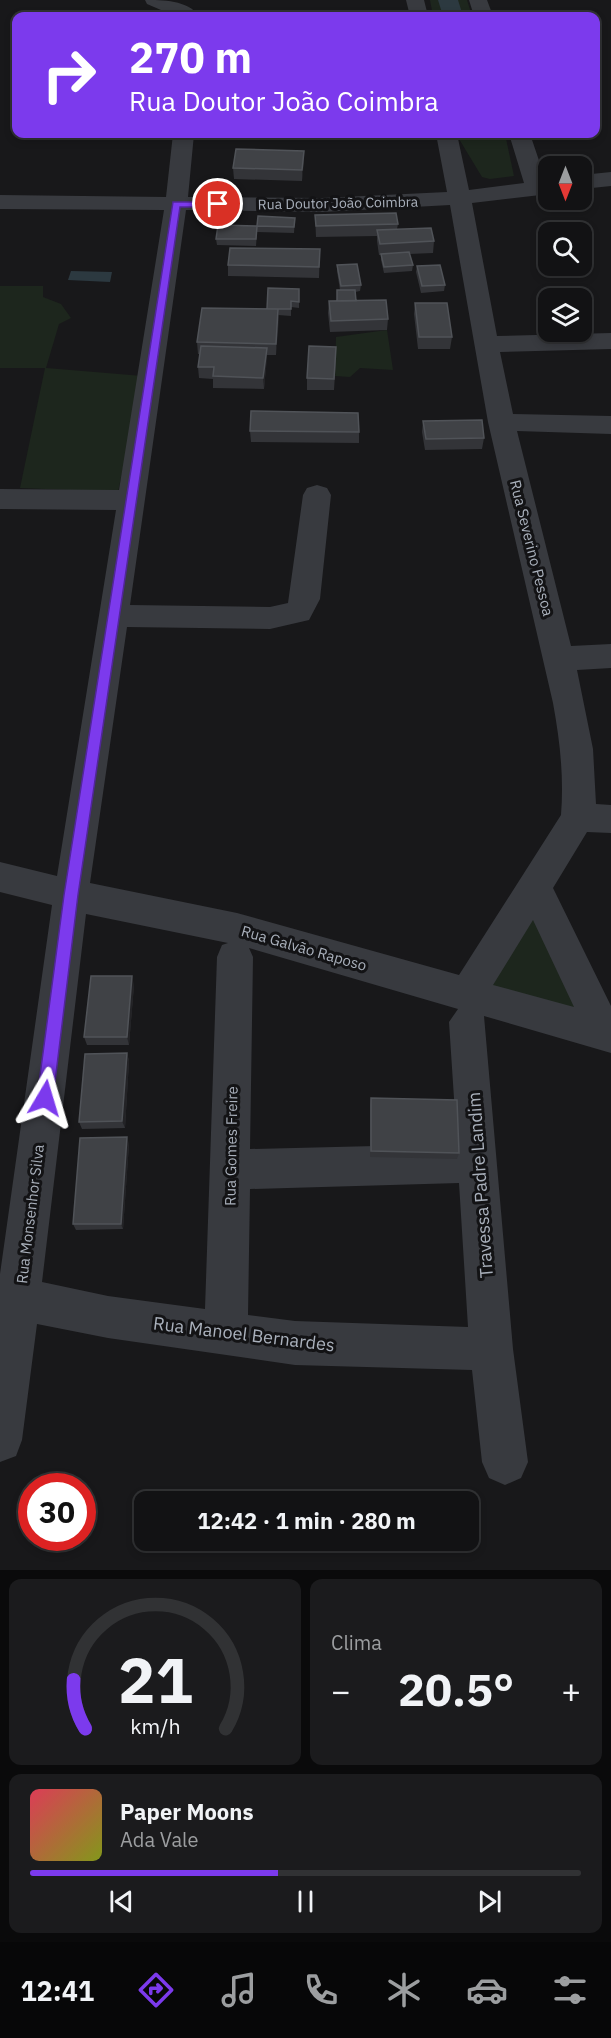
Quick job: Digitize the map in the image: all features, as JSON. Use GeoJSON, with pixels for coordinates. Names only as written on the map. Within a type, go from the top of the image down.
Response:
{"type":"FeatureCollection","features":[{"type":"Feature","properties":{"kind":"street"},"geometry":{"type":"LineString","coordinates":[[154,0],[180,12]]}},
{"type":"Feature","properties":{"kind":"street","name":"Rua Monsenhor Silva"},"geometry":{"type":"LineString","coordinates":[[0,1440],[10,1298],[176,204],[183,138]]}},
{"type":"Feature","properties":{"kind":"street","name":"Rua Severino Pessoa"},"geometry":{"type":"LineString","coordinates":[[445,138],[460,197],[501,422],[559,659],[575,736],[579,775],[595,819],[535,888],[468,1008]]}},
{"type":"Feature","properties":{"kind":"street"},"geometry":{"type":"LineString","coordinates":[[522,138],[538,175]]}},
{"type":"Feature","properties":{"kind":"street"},"geometry":{"type":"LineString","coordinates":[[592,181],[611,179]]}},
{"type":"Feature","properties":{"kind":"street","name":"Rua Doutor João Coimbra"},"geometry":{"type":"LineString","coordinates":[[0,202],[322,205],[460,197],[538,188]]}},
{"type":"Feature","properties":{"kind":"street"},"geometry":{"type":"LineString","coordinates":[[488,344],[611,341]]}},
{"type":"Feature","properties":{"kind":"street"},"geometry":{"type":"LineString","coordinates":[[501,422],[611,425]]}},
{"type":"Feature","properties":{"kind":"street"},"geometry":{"type":"LineString","coordinates":[[114,616],[270,618],[298,612],[305,599],[317,495]]}},
{"type":"Feature","properties":{"kind":"street"},"geometry":{"type":"LineString","coordinates":[[0,498],[131,500]]}},
{"type":"Feature","properties":{"kind":"street"},"geometry":{"type":"LineString","coordinates":[[559,659],[611,656]]}},
{"type":"Feature","properties":{"kind":"street","name":"Rua Galvão Raposo"},"geometry":{"type":"LineString","coordinates":[[0,877],[71,895],[237,929],[468,1008],[608,1034]]}},
{"type":"Feature","properties":{"kind":"street"},"geometry":{"type":"LineString","coordinates":[[535,888],[608,1034]]}},
{"type":"Feature","properties":{"kind":"street","name":"Rua Gomes Freire"},"geometry":{"type":"LineString","coordinates":[[226,1335],[235,957]]}},
{"type":"Feature","properties":{"kind":"street","name":"Travessa Padre Landim"},"geometry":{"type":"LineString","coordinates":[[468,1008],[491,1349],[505,1462]]}},
{"type":"Feature","properties":{"kind":"street"},"geometry":{"type":"LineString","coordinates":[[231,1169],[478,1163]]}},
{"type":"Feature","properties":{"kind":"street","name":"Rua Manoel Bernardes"},"geometry":{"type":"LineString","coordinates":[[10,1298],[226,1335],[295,1343],[491,1349]]}},
{"type":"Feature","properties":{"kind":"shaded area"},"geometry":{"type":"Polygon","coordinates":[[[430,0],[467,0],[471,12],[432,12],[430,0]]]}},
{"type":"Feature","properties":{"kind":"shaded area"},"geometry":{"type":"Polygon","coordinates":[[[458,138],[506,138],[514,176],[490,179],[482,177],[458,138]]]}},
{"type":"Feature","properties":{"kind":"shaded area"},"geometry":{"type":"Polygon","coordinates":[[[71,271],[112,272],[110,282],[68,280],[71,271]]]}},
{"type":"Feature","properties":{"kind":"shaded area"},"geometry":{"type":"Polygon","coordinates":[[[0,286],[43,286],[43,297],[61,304],[71,318],[59,324],[46,368],[142,376],[118,492],[20,488],[45,368],[0,368],[0,286]]]}},
{"type":"Feature","properties":{"kind":"shaded area"},"geometry":{"type":"Polygon","coordinates":[[[387,330],[393,370],[360,368],[350,377],[335,376],[336,337],[387,330]]]}},
{"type":"Feature","properties":{"kind":"shaded area"},"geometry":{"type":"Polygon","coordinates":[[[536,908],[583,1018],[482,990],[536,908]]]}},
{"type":"Feature","properties":{"kind":"building"},"geometry":{"type":"Polygon","coordinates":[[[236,149],[304,151],[302,170],[233,168],[236,149]]]}},
{"type":"Feature","properties":{"kind":"building"},"geometry":{"type":"Polygon","coordinates":[[[396,213],[398,224],[316,226],[315,215],[396,213]]]}},
{"type":"Feature","properties":{"kind":"building"},"geometry":{"type":"Polygon","coordinates":[[[258,216],[295,218],[294,227],[257,226],[258,216]]]}},
{"type":"Feature","properties":{"kind":"building"},"geometry":{"type":"Polygon","coordinates":[[[218,225],[257,226],[256,239],[216,239],[218,225]]]}},
{"type":"Feature","properties":{"kind":"building"},"geometry":{"type":"Polygon","coordinates":[[[431,228],[434,241],[380,244],[377,230],[431,228]]]}},
{"type":"Feature","properties":{"kind":"building"},"geometry":{"type":"Polygon","coordinates":[[[230,248],[320,249],[319,267],[228,265],[230,248]]]}},
{"type":"Feature","properties":{"kind":"building"},"geometry":{"type":"Polygon","coordinates":[[[409,252],[413,265],[384,267],[381,254],[409,252]]]}},
{"type":"Feature","properties":{"kind":"building"},"geometry":{"type":"Polygon","coordinates":[[[357,264],[361,285],[341,286],[337,265],[357,264]]]}},
{"type":"Feature","properties":{"kind":"building"},"geometry":{"type":"Polygon","coordinates":[[[440,265],[445,285],[422,286],[417,266],[440,265]]]}},
{"type":"Feature","properties":{"kind":"building"},"geometry":{"type":"Polygon","coordinates":[[[268,288],[299,289],[299,302],[291,301],[291,309],[267,309],[268,288]]]}},
{"type":"Feature","properties":{"kind":"building"},"geometry":{"type":"Polygon","coordinates":[[[337,290],[355,290],[356,301],[337,301],[337,290]]]}},
{"type":"Feature","properties":{"kind":"building"},"geometry":{"type":"Polygon","coordinates":[[[386,300],[388,319],[331,321],[329,301],[386,300]]]}},
{"type":"Feature","properties":{"kind":"building"},"geometry":{"type":"Polygon","coordinates":[[[415,303],[447,303],[452,337],[419,337],[415,303]]]}},
{"type":"Feature","properties":{"kind":"building"},"geometry":{"type":"Polygon","coordinates":[[[202,308],[278,309],[276,344],[197,342],[202,308]]]}},
{"type":"Feature","properties":{"kind":"building"},"geometry":{"type":"Polygon","coordinates":[[[201,346],[267,348],[263,378],[213,376],[214,367],[198,367],[201,346]]]}},
{"type":"Feature","properties":{"kind":"building"},"geometry":{"type":"Polygon","coordinates":[[[309,346],[336,347],[334,379],[307,378],[309,346]]]}},
{"type":"Feature","properties":{"kind":"building"},"geometry":{"type":"Polygon","coordinates":[[[251,411],[358,413],[359,432],[250,431],[251,411]]]}},
{"type":"Feature","properties":{"kind":"building"},"geometry":{"type":"Polygon","coordinates":[[[482,420],[484,438],[426,439],[423,421],[482,420]]]}},
{"type":"Feature","properties":{"kind":"building"},"geometry":{"type":"Polygon","coordinates":[[[91,976],[132,976],[127,1037],[84,1037],[91,976]]]}},
{"type":"Feature","properties":{"kind":"building"},"geometry":{"type":"Polygon","coordinates":[[[127,1053],[122,1121],[79,1122],[85,1054],[127,1053]]]}},
{"type":"Feature","properties":{"kind":"building"},"geometry":{"type":"Polygon","coordinates":[[[371,1098],[457,1100],[459,1153],[371,1151],[371,1098]]]}},
{"type":"Feature","properties":{"kind":"building"},"geometry":{"type":"Polygon","coordinates":[[[127,1137],[121,1224],[73,1224],[80,1138],[127,1137]]]}},
{"type":"Feature","properties":{"kind":"waterway"},"geometry":{"type":"LineString","coordinates":[[448,0],[452,12]]}},
{"type":"Feature","properties":{"kind":"route"},"geometry":{"type":"LineString","coordinates":[[45,1098],[71,895],[176,204],[218,204]]}}]}
